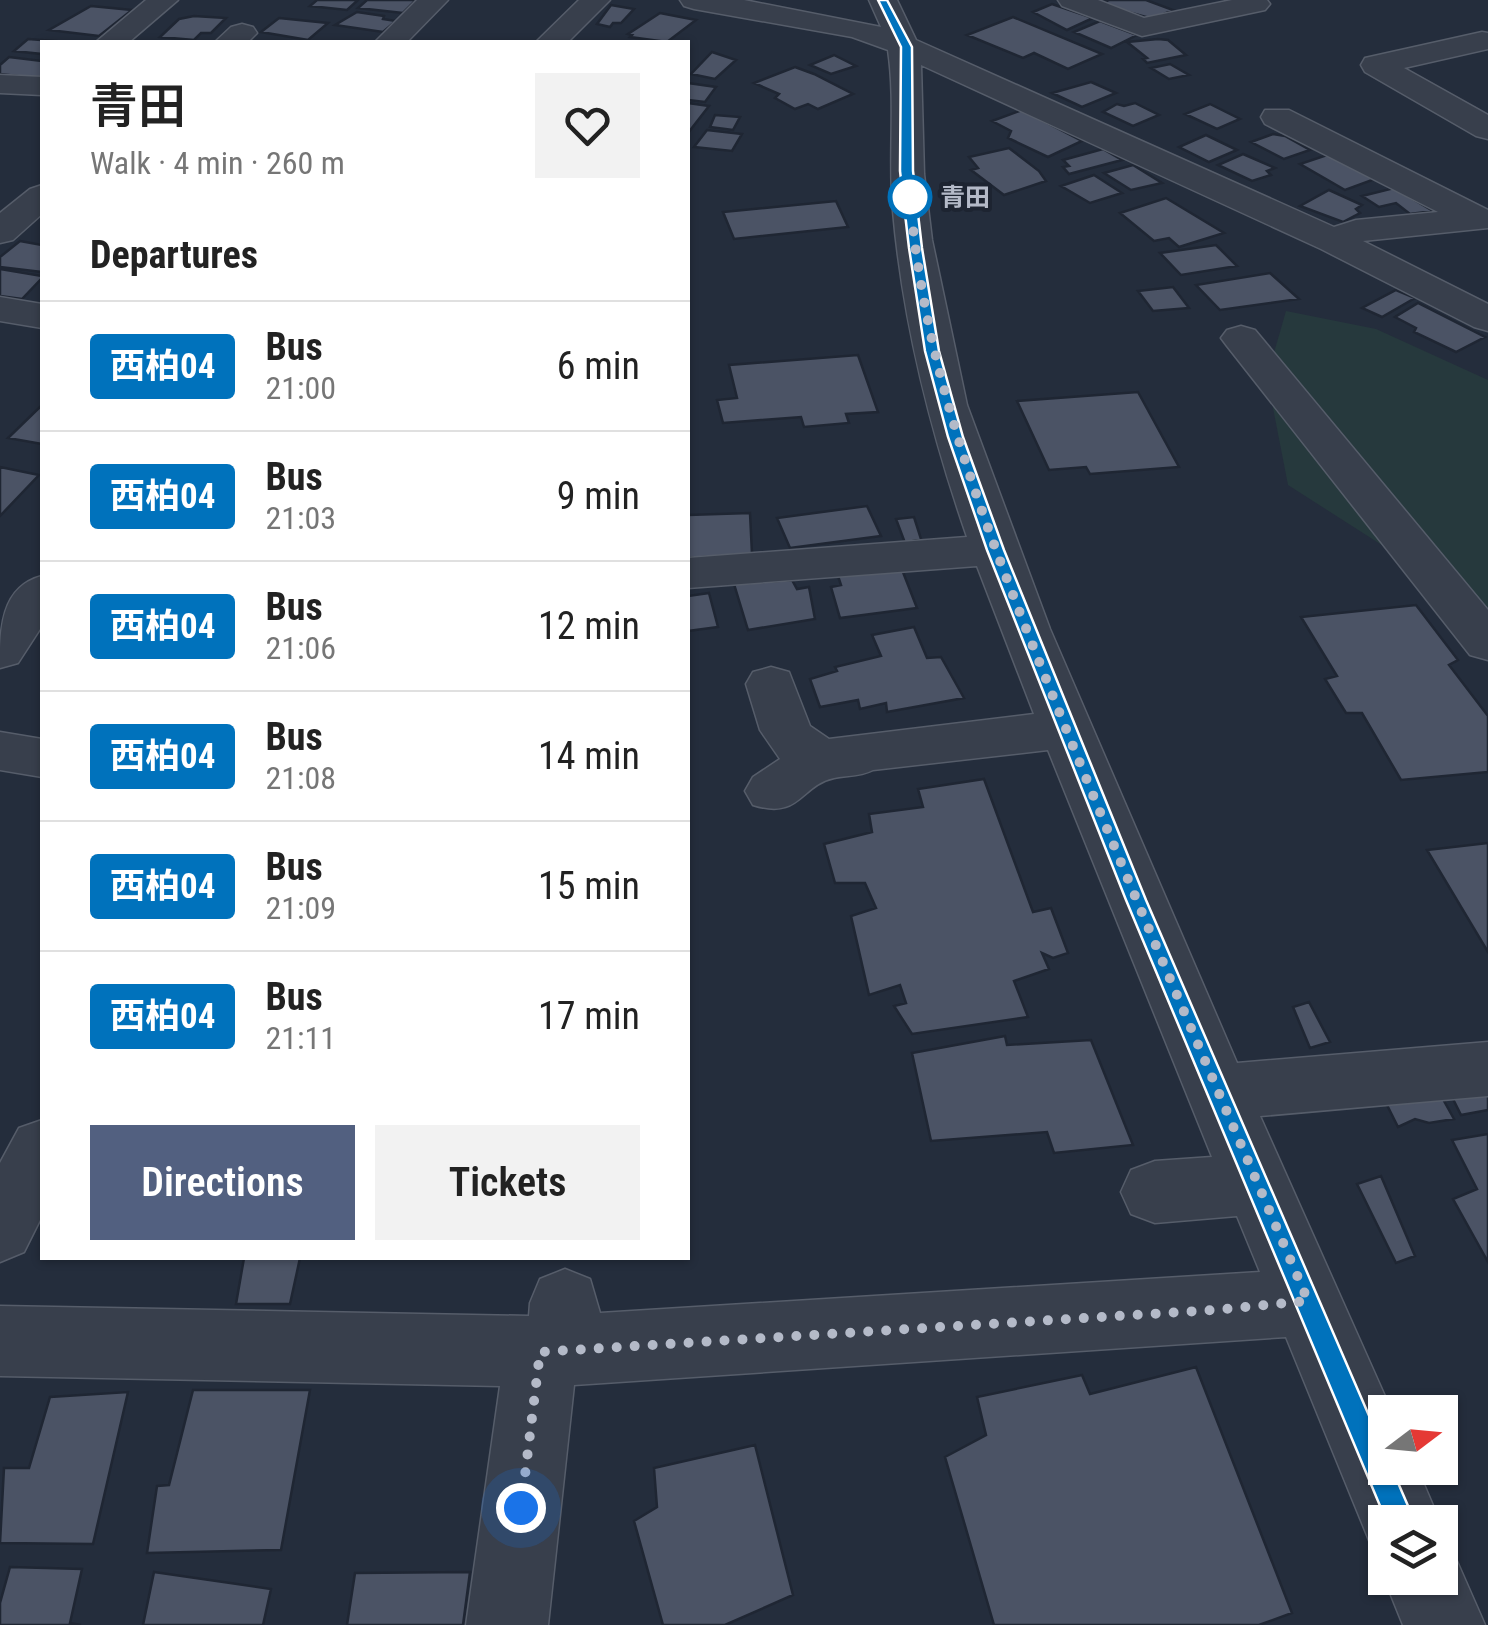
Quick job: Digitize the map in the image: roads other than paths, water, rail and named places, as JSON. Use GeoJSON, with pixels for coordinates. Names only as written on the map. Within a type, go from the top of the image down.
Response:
{"type":"FeatureCollection","features":[{"type":"Feature","properties":{"kind":"street"},"geometry":{"type":"LineString","coordinates":[[114,40],[164,0]]}},
{"type":"Feature","properties":{"kind":"street"},"geometry":{"type":"LineString","coordinates":[[392,40],[434,0]]}},
{"type":"Feature","properties":{"kind":"street"},"geometry":{"type":"LineString","coordinates":[[553,40],[596,0]]}},
{"type":"Feature","properties":{"kind":"street"},"geometry":{"type":"LineString","coordinates":[[694,0],[859,29],[906,47],[1334,241],[1488,319]]}},
{"type":"Feature","properties":{"kind":"street"},"geometry":{"type":"LineString","coordinates":[[883,0],[906,47],[906,171],[932,351],[955,437],[1066,729],[1394,1505]]}},
{"type":"Feature","properties":{"kind":"street"},"geometry":{"type":"LineString","coordinates":[[1072,0],[1142,27],[1255,4],[1242,0]]}},
{"type":"Feature","properties":{"kind":"street"},"geometry":{"type":"LineString","coordinates":[[1482,41],[1376,65],[1487,127]]}},
{"type":"Feature","properties":{"kind":"street"},"geometry":{"type":"LineString","coordinates":[[0,84],[40,96]]}},
{"type":"Feature","properties":{"kind":"street"},"geometry":{"type":"LineString","coordinates":[[1278,116],[1484,218]]}},
{"type":"Feature","properties":{"kind":"street"},"geometry":{"type":"LineString","coordinates":[[0,232],[40,198]]}},
{"type":"Feature","properties":{"kind":"street"},"geometry":{"type":"LineString","coordinates":[[1334,241],[1356,232],[1484,218]]}},
{"type":"Feature","properties":{"kind":"street"},"geometry":{"type":"LineString","coordinates":[[0,309],[40,316]]}},
{"type":"Feature","properties":{"kind":"street"},"geometry":{"type":"LineString","coordinates":[[1241,338],[1488,642]]}},
{"type":"Feature","properties":{"kind":"street"},"geometry":{"type":"LineString","coordinates":[[690,572],[995,550]]}},
{"type":"Feature","properties":{"kind":"street"},"geometry":{"type":"LineString","coordinates":[[0,652],[25,597]]}},
{"type":"Feature","properties":{"kind":"street"},"geometry":{"type":"LineString","coordinates":[[772,684],[786,736],[801,750],[823,758],[846,760],[863,752],[1066,729]]}},
{"type":"Feature","properties":{"kind":"street"},"geometry":{"type":"LineString","coordinates":[[0,751],[40,758]]}},
{"type":"Feature","properties":{"kind":"street"},"geometry":{"type":"LineString","coordinates":[[772,791],[823,758]]}},
{"type":"Feature","properties":{"kind":"street"},"geometry":{"type":"LineString","coordinates":[[1218,1092],[1488,1069]]}},
{"type":"Feature","properties":{"kind":"street"},"geometry":{"type":"LineString","coordinates":[[0,1230],[40,1152]]}},
{"type":"Feature","properties":{"kind":"street"},"geometry":{"type":"LineString","coordinates":[[1155,1192],[1258,1184]]}},
{"type":"Feature","properties":{"kind":"street"},"geometry":{"type":"LineString","coordinates":[[0,1341],[556,1335],[711,1324],[1214,1310],[1308,1301]]}},
{"type":"Feature","properties":{"kind":"street"},"geometry":{"type":"LineString","coordinates":[[507,1625],[556,1335]]}},
{"type":"Feature","properties":{"kind":"street"},"geometry":{"type":"LineString","coordinates":[[1431,1595],[1444,1625]]}},
{"type":"Feature","properties":{"kind":"place","name":"青田"},"geometry":{"type":"Point","coordinates":[910,197]}}]}
